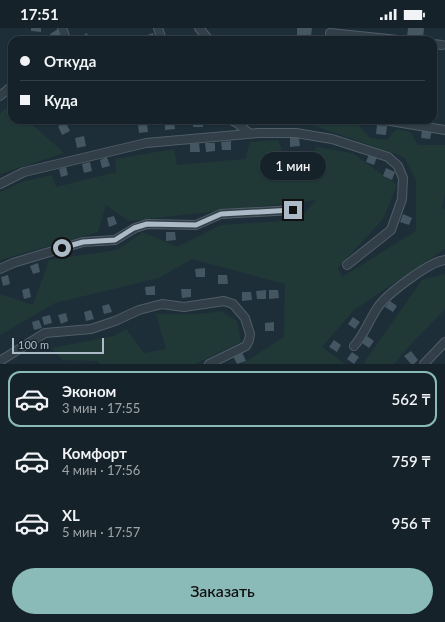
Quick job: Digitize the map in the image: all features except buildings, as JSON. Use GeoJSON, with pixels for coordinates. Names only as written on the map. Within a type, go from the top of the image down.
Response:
{"type":"FeatureCollection","features":[{"type":"Feature","properties":{"kind":"street"},"geometry":{"type":"LineString","coordinates":[[199,28],[206,36]]}},
{"type":"Feature","properties":{"kind":"street"},"geometry":{"type":"LineString","coordinates":[[330,34],[353,36]]}},
{"type":"Feature","properties":{"kind":"street"},"geometry":{"type":"LineString","coordinates":[[437,44],[442,44]]}},
{"type":"Feature","properties":{"kind":"street"},"geometry":{"type":"LineString","coordinates":[[0,96],[8,89]]}},
{"type":"Feature","properties":{"kind":"street"},"geometry":{"type":"LineString","coordinates":[[238,124],[249,133]]}},
{"type":"Feature","properties":{"kind":"street"},"geometry":{"type":"LineString","coordinates":[[408,124],[445,130]]}},
{"type":"Feature","properties":{"kind":"street"},"geometry":{"type":"LineString","coordinates":[[0,184],[24,172],[146,143],[249,133],[296,133],[332,139],[388,157],[398,166],[403,178],[402,199],[391,230],[348,265]]}},
{"type":"Feature","properties":{"kind":"street"},"geometry":{"type":"LineString","coordinates":[[0,269],[12,263],[83,242],[115,240],[134,228],[147,224],[196,225],[221,214],[293,210]]}},
{"type":"Feature","properties":{"kind":"street"},"geometry":{"type":"LineString","coordinates":[[354,346],[361,339],[379,305],[388,295],[426,268],[445,260]]}},
{"type":"Feature","properties":{"kind":"street"},"geometry":{"type":"LineString","coordinates":[[0,361],[45,333],[91,329],[115,321],[139,310],[162,304],[184,307],[224,301],[233,304],[245,318],[250,334],[249,340],[246,346],[209,364]]}},
{"type":"Feature","properties":{"kind":"street"},"geometry":{"type":"LineString","coordinates":[[424,364],[445,342]]}},
{"type":"Feature","properties":{"kind":"green space"},"geometry":{"type":"Polygon","coordinates":[[[8,106],[8,124],[31,124],[64,153],[0,174],[0,114],[8,106]]]}},
{"type":"Feature","properties":{"kind":"green space"},"geometry":{"type":"Polygon","coordinates":[[[309,124],[358,124],[370,138],[387,140],[396,129],[410,132],[418,145],[445,145],[445,194],[442,208],[445,209],[445,249],[354,310],[322,347],[345,364],[242,364],[284,337],[285,284],[192,259],[159,278],[55,303],[0,335],[0,294],[33,305],[49,260],[117,250],[143,232],[177,247],[221,225],[299,220],[316,200],[129,221],[106,205],[98,232],[0,260],[0,192],[24,181],[52,175],[56,187],[116,172],[115,159],[174,149],[177,165],[245,159],[250,142],[278,140],[285,158],[309,170],[316,147],[352,153],[397,185],[383,219],[338,268],[342,277],[416,231],[416,180],[404,157],[309,124]]]}},
{"type":"Feature","properties":{"kind":"green space"},"geometry":{"type":"Polygon","coordinates":[[[445,274],[445,309],[394,364],[363,364],[422,280],[445,274]]]}},
{"type":"Feature","properties":{"kind":"green space"},"geometry":{"type":"Polygon","coordinates":[[[221,311],[237,321],[241,342],[195,364],[99,364],[98,361],[62,360],[52,348],[114,336],[126,329],[144,353],[166,349],[156,314],[199,314],[221,311]]]}},
{"type":"Feature","properties":{"kind":"route"},"geometry":{"type":"LineString","coordinates":[[62,248],[83,242],[115,240],[134,228],[147,224],[196,225],[221,214],[249,211],[281,212],[293,210]]}}]}
